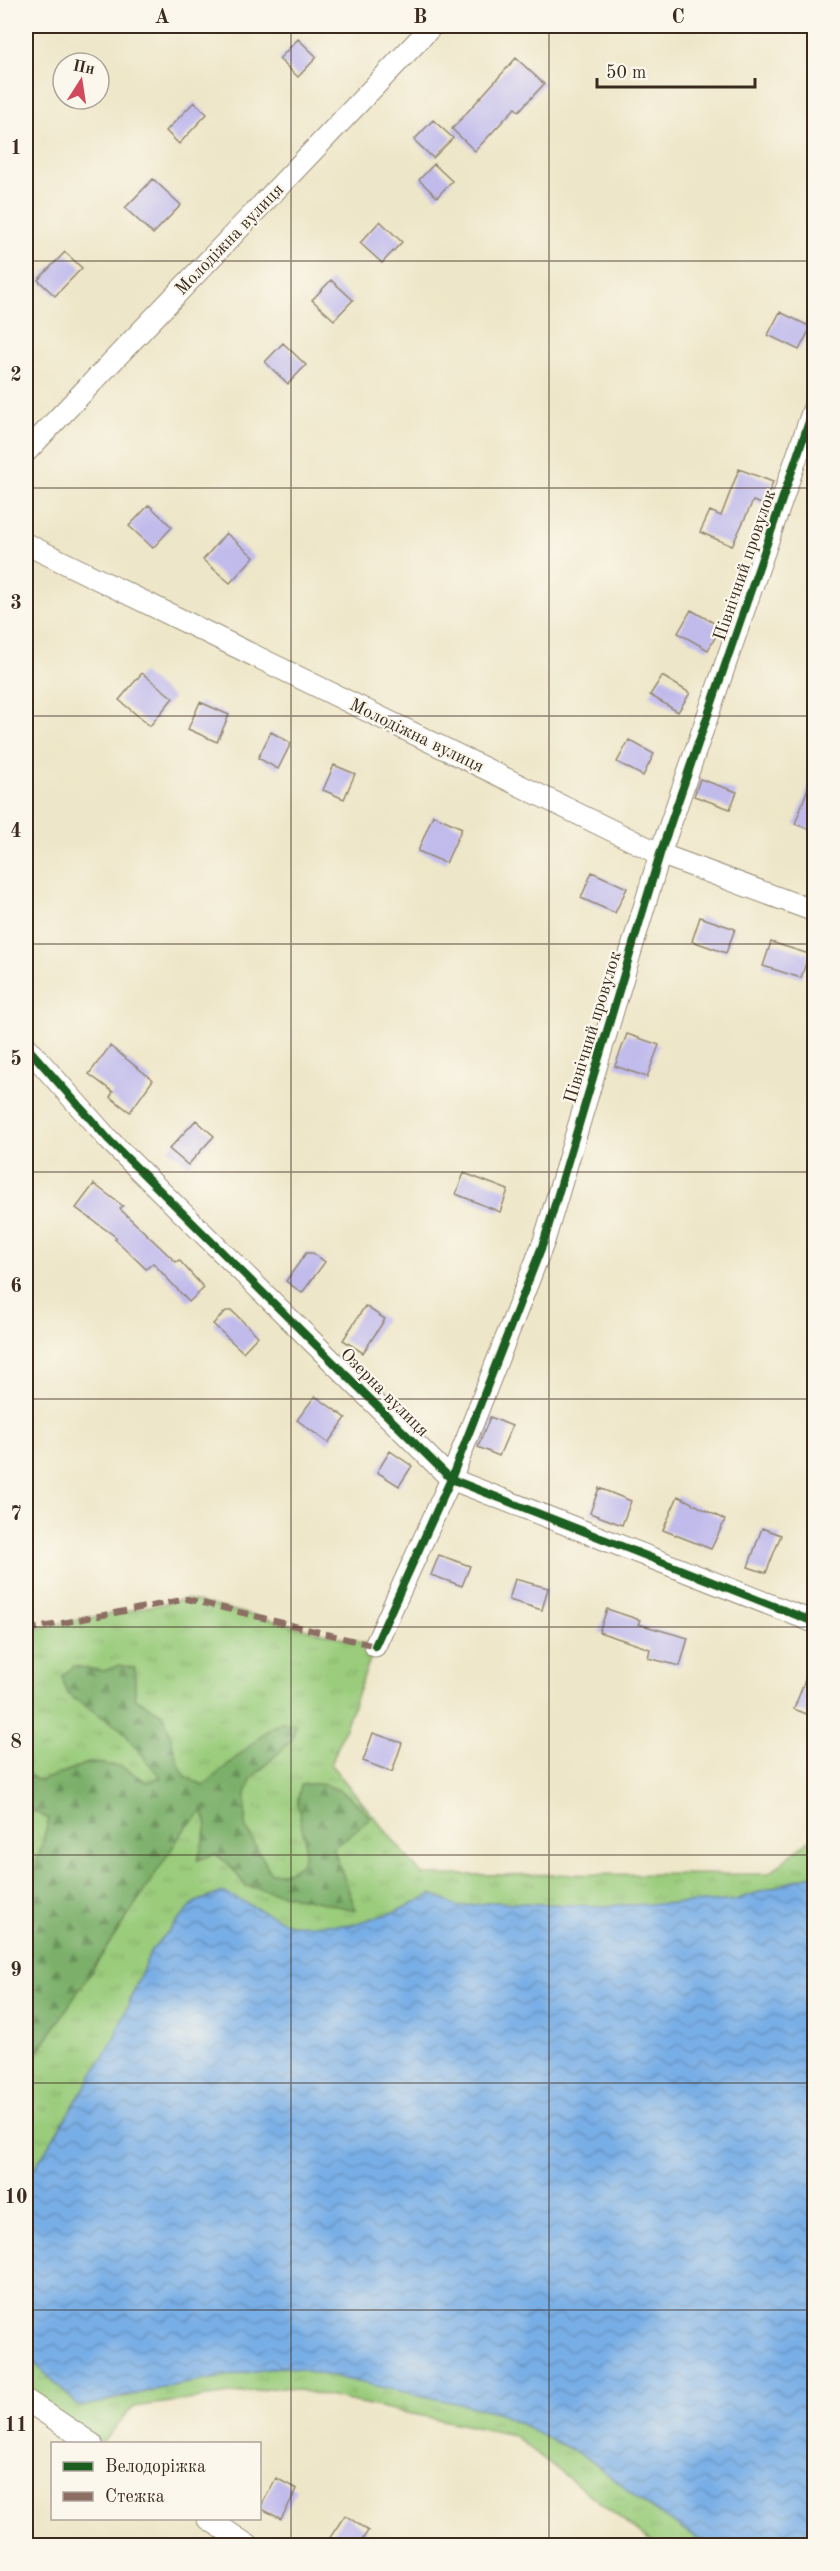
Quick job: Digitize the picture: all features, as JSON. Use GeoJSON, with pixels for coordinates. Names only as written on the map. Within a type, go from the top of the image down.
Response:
{"type":"FeatureCollection","features":[{"type":"Feature","properties":{"kind":"street","name":"Молодіжна вулиця"},"geometry":{"type":"LineString","coordinates":[[26,452],[432,26]]}},
{"type":"Feature","properties":{"kind":"street","name":"Північний провулок"},"geometry":{"type":"LineString","coordinates":[[375,1646],[451,1479],[544,1241],[660,854],[814,407]]}},
{"type":"Feature","properties":{"kind":"street","name":"Молодіжна вулиця"},"geometry":{"type":"LineString","coordinates":[[26,544],[660,854],[814,911]]}},
{"type":"Feature","properties":{"kind":"street","name":"Озерна вулиця"},"geometry":{"type":"LineString","coordinates":[[26,1046],[109,1140],[451,1479],[814,1622]]}},
{"type":"Feature","properties":{"kind":"street"},"geometry":{"type":"LineString","coordinates":[[26,2400],[89,2442]]}},
{"type":"Feature","properties":{"kind":"street"},"geometry":{"type":"LineString","coordinates":[[210,2520],[249,2546]]}},
{"type":"Feature","properties":{"kind":"green space"},"geometry":{"type":"Polygon","coordinates":[[[187,1599],[375,1646],[331,1765],[422,1875],[768,1874],[814,1836],[814,2545],[655,2545],[513,2435],[284,2387],[133,2407],[103,2442],[26,2400],[26,1630],[187,1599]]]}},
{"type":"Feature","properties":{"kind":"green space"},"geometry":{"type":"Polygon","coordinates":[[[120,1665],[135,1668],[135,1698],[164,1715],[178,1763],[186,1777],[203,1786],[268,1730],[281,1722],[296,1724],[292,1740],[252,1778],[246,1793],[245,1826],[271,1873],[287,1872],[297,1867],[303,1860],[305,1851],[298,1802],[301,1785],[332,1787],[348,1796],[371,1818],[333,1848],[356,1910],[246,1886],[227,1862],[214,1854],[198,1860],[207,1826],[204,1811],[186,1827],[26,2071],[26,1882],[35,1869],[49,1819],[26,1807],[26,1774],[40,1781],[88,1763],[120,1766],[147,1782],[161,1778],[121,1729],[67,1694],[62,1676],[74,1666],[104,1671],[120,1665]]]}},
{"type":"Feature","properties":{"kind":"water"},"geometry":{"type":"Polygon","coordinates":[[[814,1874],[814,2531],[749,2545],[707,2545],[650,2508],[586,2457],[497,2412],[284,2366],[167,2387],[80,2407],[26,2355],[26,2182],[112,2043],[151,1950],[196,1902],[223,1892],[289,1924],[350,1925],[397,1911],[432,1894],[459,1907],[494,1902],[601,1906],[732,1901],[814,1874]]]}},
{"type":"Feature","properties":{"kind":"building"},"geometry":{"type":"Polygon","coordinates":[[[298,39],[317,57],[298,77],[279,59],[298,39]]]}},
{"type":"Feature","properties":{"kind":"building"},"geometry":{"type":"Polygon","coordinates":[[[516,58],[544,84],[519,111],[515,108],[475,151],[452,129],[516,58]]]}},
{"type":"Feature","properties":{"kind":"building"},"geometry":{"type":"Polygon","coordinates":[[[194,102],[207,114],[179,144],[166,131],[194,102]]]}},
{"type":"Feature","properties":{"kind":"building"},"geometry":{"type":"Polygon","coordinates":[[[433,120],[453,138],[433,158],[414,140],[433,120]]]}},
{"type":"Feature","properties":{"kind":"building"},"geometry":{"type":"Polygon","coordinates":[[[434,164],[452,181],[437,197],[419,180],[434,164]]]}},
{"type":"Feature","properties":{"kind":"building"},"geometry":{"type":"Polygon","coordinates":[[[153,179],[181,205],[153,234],[125,208],[153,179]]]}},
{"type":"Feature","properties":{"kind":"building"},"geometry":{"type":"Polygon","coordinates":[[[380,221],[402,242],[382,263],[360,243],[380,221]]]}},
{"type":"Feature","properties":{"kind":"building"},"geometry":{"type":"Polygon","coordinates":[[[65,252],[82,268],[55,296],[38,280],[65,252]]]}},
{"type":"Feature","properties":{"kind":"building"},"geometry":{"type":"Polygon","coordinates":[[[331,280],[353,300],[334,320],[312,300],[331,280]]]}},
{"type":"Feature","properties":{"kind":"building"},"geometry":{"type":"Polygon","coordinates":[[[780,312],[811,327],[799,350],[768,335],[780,312]]]}},
{"type":"Feature","properties":{"kind":"building"},"geometry":{"type":"Polygon","coordinates":[[[283,343],[306,365],[288,384],[265,362],[283,343]]]}},
{"type":"Feature","properties":{"kind":"building"},"geometry":{"type":"Polygon","coordinates":[[[739,469],[773,482],[764,505],[753,501],[732,546],[700,532],[710,511],[721,516],[739,469]]]}},
{"type":"Feature","properties":{"kind":"building"},"geometry":{"type":"Polygon","coordinates":[[[149,505],[172,527],[153,548],[129,526],[149,505]]]}},
{"type":"Feature","properties":{"kind":"building"},"geometry":{"type":"Polygon","coordinates":[[[226,533],[254,557],[230,583],[203,560],[226,533]]]}},
{"type":"Feature","properties":{"kind":"building"},"geometry":{"type":"Polygon","coordinates":[[[691,610],[721,627],[708,650],[678,633],[691,610]]]}},
{"type":"Feature","properties":{"kind":"building"},"geometry":{"type":"Polygon","coordinates":[[[142,673],[173,698],[150,726],[119,700],[142,673]]]}},
{"type":"Feature","properties":{"kind":"building"},"geometry":{"type":"Polygon","coordinates":[[[662,676],[690,693],[678,712],[650,695],[662,676]]]}},
{"type":"Feature","properties":{"kind":"building"},"geometry":{"type":"Polygon","coordinates":[[[200,702],[229,715],[217,742],[188,729],[200,702]]]}},
{"type":"Feature","properties":{"kind":"building"},"geometry":{"type":"Polygon","coordinates":[[[271,732],[291,743],[278,769],[258,758],[271,732]]]}},
{"type":"Feature","properties":{"kind":"building"},"geometry":{"type":"Polygon","coordinates":[[[629,740],[654,754],[643,776],[617,762],[629,740]]]}},
{"type":"Feature","properties":{"kind":"building"},"geometry":{"type":"Polygon","coordinates":[[[334,765],[355,774],[344,799],[323,790],[334,765]]]}},
{"type":"Feature","properties":{"kind":"building"},"geometry":{"type":"Polygon","coordinates":[[[812,777],[814,777],[814,831],[795,824],[812,777]]]}},
{"type":"Feature","properties":{"kind":"building"},"geometry":{"type":"Polygon","coordinates":[[[700,779],[737,792],[730,809],[694,796],[700,779]]]}},
{"type":"Feature","properties":{"kind":"building"},"geometry":{"type":"Polygon","coordinates":[[[433,815],[462,828],[446,863],[418,851],[433,815]]]}},
{"type":"Feature","properties":{"kind":"building"},"geometry":{"type":"Polygon","coordinates":[[[592,872],[627,888],[615,913],[581,898],[592,872]]]}},
{"type":"Feature","properties":{"kind":"building"},"geometry":{"type":"Polygon","coordinates":[[[700,917],[735,929],[726,953],[692,941],[700,917]]]}},
{"type":"Feature","properties":{"kind":"building"},"geometry":{"type":"Polygon","coordinates":[[[771,942],[809,954],[801,978],[763,966],[771,942]]]}},
{"type":"Feature","properties":{"kind":"building"},"geometry":{"type":"Polygon","coordinates":[[[627,1034],[659,1045],[647,1077],[615,1066],[627,1034]]]}},
{"type":"Feature","properties":{"kind":"building"},"geometry":{"type":"Polygon","coordinates":[[[110,1046],[153,1080],[130,1112],[110,1097],[113,1092],[89,1074],[110,1046]]]}},
{"type":"Feature","properties":{"kind":"building"},"geometry":{"type":"Polygon","coordinates":[[[196,1120],[214,1136],[188,1165],[169,1149],[196,1120]]]}},
{"type":"Feature","properties":{"kind":"building"},"geometry":{"type":"Polygon","coordinates":[[[464,1173],[508,1190],[500,1212],[456,1194],[464,1173]]]}},
{"type":"Feature","properties":{"kind":"building"},"geometry":{"type":"Polygon","coordinates":[[[94,1184],[123,1206],[120,1209],[176,1262],[179,1260],[204,1288],[189,1302],[153,1263],[146,1269],[115,1239],[116,1237],[76,1208],[94,1184]]]}},
{"type":"Feature","properties":{"kind":"building"},"geometry":{"type":"Polygon","coordinates":[[[306,1253],[313,1253],[325,1262],[302,1293],[286,1281],[306,1253]]]}},
{"type":"Feature","properties":{"kind":"building"},"geometry":{"type":"Polygon","coordinates":[[[365,1306],[385,1319],[363,1353],[343,1340],[365,1306]]]}},
{"type":"Feature","properties":{"kind":"building"},"geometry":{"type":"Polygon","coordinates":[[[226,1311],[232,1311],[258,1336],[243,1352],[213,1324],[226,1311]]]}},
{"type":"Feature","properties":{"kind":"building"},"geometry":{"type":"Polygon","coordinates":[[[315,1396],[346,1418],[328,1443],[297,1420],[315,1396]]]}},
{"type":"Feature","properties":{"kind":"building"},"geometry":{"type":"Polygon","coordinates":[[[490,1417],[512,1426],[499,1456],[478,1447],[490,1417]]]}},
{"type":"Feature","properties":{"kind":"building"},"geometry":{"type":"Polygon","coordinates":[[[390,1451],[412,1466],[399,1486],[377,1472],[390,1451]]]}},
{"type":"Feature","properties":{"kind":"building"},"geometry":{"type":"Polygon","coordinates":[[[599,1488],[631,1501],[622,1525],[590,1513],[599,1488]]]}},
{"type":"Feature","properties":{"kind":"building"},"geometry":{"type":"Polygon","coordinates":[[[678,1496],[725,1520],[711,1549],[663,1530],[678,1496]]]}},
{"type":"Feature","properties":{"kind":"building"},"geometry":{"type":"Polygon","coordinates":[[[762,1528],[781,1535],[766,1573],[748,1567],[762,1528]]]}},
{"type":"Feature","properties":{"kind":"building"},"geometry":{"type":"Polygon","coordinates":[[[439,1555],[470,1566],[462,1586],[431,1575],[439,1555]]]}},
{"type":"Feature","properties":{"kind":"building"},"geometry":{"type":"Polygon","coordinates":[[[515,1579],[548,1588],[542,1610],[509,1600],[515,1579]]]}},
{"type":"Feature","properties":{"kind":"building"},"geometry":{"type":"Polygon","coordinates":[[[607,1609],[640,1620],[638,1624],[688,1638],[680,1666],[648,1658],[650,1649],[599,1632],[607,1609]]]}},
{"type":"Feature","properties":{"kind":"building"},"geometry":{"type":"Polygon","coordinates":[[[814,1659],[814,1717],[794,1709],[814,1659]]]}},
{"type":"Feature","properties":{"kind":"building"},"geometry":{"type":"Polygon","coordinates":[[[373,1733],[402,1743],[392,1772],[363,1761],[373,1733]]]}},
{"type":"Feature","properties":{"kind":"building"},"geometry":{"type":"Polygon","coordinates":[[[276,2478],[297,2489],[281,2519],[261,2509],[276,2478]]]}},
{"type":"Feature","properties":{"kind":"building"},"geometry":{"type":"Polygon","coordinates":[[[345,2515],[368,2531],[358,2546],[338,2546],[329,2539],[345,2515]]]}},
{"type":"Feature","properties":{"kind":"marked path"},"geometry":{"type":"LineString","coordinates":[[26,1630],[187,1599],[375,1646]]}},
{"type":"Feature","properties":{"kind":"cycle path"},"geometry":{"type":"LineString","coordinates":[[375,1646],[451,1479],[544,1241],[660,854],[814,407]]}},
{"type":"Feature","properties":{"kind":"cycle path"},"geometry":{"type":"LineString","coordinates":[[26,1046],[109,1140],[451,1479],[814,1622]]}}]}
